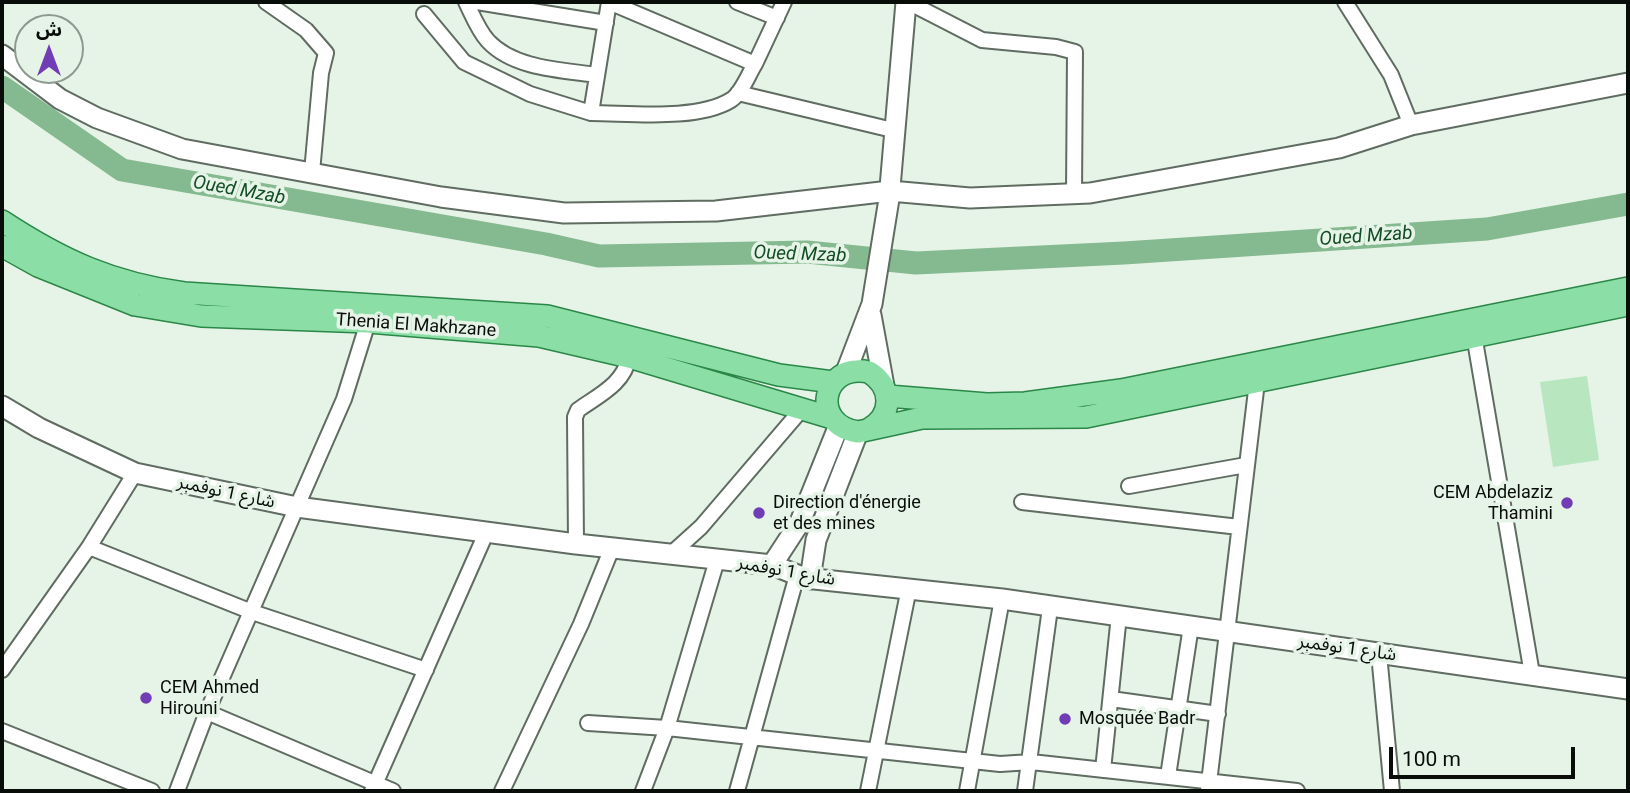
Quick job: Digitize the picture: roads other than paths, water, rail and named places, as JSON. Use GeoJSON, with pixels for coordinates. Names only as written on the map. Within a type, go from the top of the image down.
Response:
{"type":"FeatureCollection","features":[{"type":"Feature","properties":{"kind":"main road"},"geometry":{"type":"LineString","coordinates":[[849,426],[827,400],[871,309],[897,131],[907,2]]}},
{"type":"Feature","properties":{"kind":"main road"},"geometry":{"type":"LineString","coordinates":[[2,55],[60,99],[132,132],[182,149],[441,197],[564,213],[716,211],[889,195],[970,198],[1074,194],[1339,148],[1411,125],[1628,83]]}},
{"type":"Feature","properties":{"kind":"main road"},"geometry":{"type":"LineString","coordinates":[[2,221],[43,259],[142,287],[184,293],[547,316],[779,375],[839,377],[869,372],[886,391],[987,404],[1025,403],[1121,390],[1628,288]]}},
{"type":"Feature","properties":{"kind":"main road","name":"Thenia El Makhzane"},"geometry":{"type":"LineString","coordinates":[[2,246],[43,259],[135,305],[201,316],[368,321],[539,336],[629,357],[803,409],[849,426]]}},
{"type":"Feature","properties":{"kind":"main road"},"geometry":{"type":"LineString","coordinates":[[849,426],[922,418],[1086,417],[1628,305]]}},
{"type":"Feature","properties":{"kind":"main road"},"geometry":{"type":"LineString","coordinates":[[772,565],[789,544],[849,426],[884,416],[886,391],[871,309]]}},
{"type":"Feature","properties":{"kind":"main road","name":"شارع 1 نوفمبر"},"geometry":{"type":"LineString","coordinates":[[2,406],[51,435],[135,473],[297,507],[576,544],[772,565],[803,577],[1002,599],[1050,608],[1119,615],[1628,688]]}},
{"type":"Feature","properties":{"kind":"main road"},"geometry":{"type":"LineString","coordinates":[[803,577],[813,552],[849,426]]}},
{"type":"Feature","properties":{"kind":"main road"},"geometry":{"type":"LineString","coordinates":[[789,544],[813,552]]}},
{"type":"Feature","properties":{"kind":"street"},"geometry":{"type":"LineString","coordinates":[[266,2],[306,30],[326,53],[321,73],[312,172]]}},
{"type":"Feature","properties":{"kind":"street"},"geometry":{"type":"LineString","coordinates":[[466,2],[487,40],[504,52],[530,64],[597,75]]}},
{"type":"Feature","properties":{"kind":"street"},"geometry":{"type":"LineString","coordinates":[[477,2],[606,23]]}},
{"type":"Feature","properties":{"kind":"street"},"geometry":{"type":"LineString","coordinates":[[591,113],[609,2],[755,64]]}},
{"type":"Feature","properties":{"kind":"street"},"geometry":{"type":"LineString","coordinates":[[737,2],[777,18]]}},
{"type":"Feature","properties":{"kind":"street"},"geometry":{"type":"LineString","coordinates":[[424,14],[464,62],[530,94],[591,113],[685,113],[732,100],[755,64],[783,2]]}},
{"type":"Feature","properties":{"kind":"street"},"geometry":{"type":"LineString","coordinates":[[907,2],[982,40],[1056,47],[1075,52],[1074,194]]}},
{"type":"Feature","properties":{"kind":"street"},"geometry":{"type":"LineString","coordinates":[[1345,2],[1391,75],[1411,125]]}},
{"type":"Feature","properties":{"kind":"street"},"geometry":{"type":"LineString","coordinates":[[738,93],[897,131]]}},
{"type":"Feature","properties":{"kind":"street"},"geometry":{"type":"LineString","coordinates":[[177,791],[207,712],[344,399],[368,321]]}},
{"type":"Feature","properties":{"kind":"street"},"geometry":{"type":"LineString","coordinates":[[1474,335],[1532,674]]}},
{"type":"Feature","properties":{"kind":"street"},"geometry":{"type":"LineString","coordinates":[[576,544],[575,417],[578,410],[619,380],[626,371],[629,357]]}},
{"type":"Feature","properties":{"kind":"street"},"geometry":{"type":"LineString","coordinates":[[1209,786],[1257,382]]}},
{"type":"Feature","properties":{"kind":"street"},"geometry":{"type":"LineString","coordinates":[[670,555],[701,527],[803,409]]}},
{"type":"Feature","properties":{"kind":"street"},"geometry":{"type":"LineString","coordinates":[[1129,486],[1246,465]]}},
{"type":"Feature","properties":{"kind":"street"},"geometry":{"type":"LineString","coordinates":[[2,670],[89,547],[135,473]]}},
{"type":"Feature","properties":{"kind":"street"},"geometry":{"type":"LineString","coordinates":[[1022,502],[1239,527]]}},
{"type":"Feature","properties":{"kind":"street"},"geometry":{"type":"LineString","coordinates":[[374,788],[487,531]]}},
{"type":"Feature","properties":{"kind":"street"},"geometry":{"type":"LineString","coordinates":[[89,547],[252,612],[426,670]]}},
{"type":"Feature","properties":{"kind":"street"},"geometry":{"type":"LineString","coordinates":[[502,791],[582,624],[612,548]]}},
{"type":"Feature","properties":{"kind":"street"},"geometry":{"type":"LineString","coordinates":[[643,791],[667,728],[718,560]]}},
{"type":"Feature","properties":{"kind":"street"},"geometry":{"type":"LineString","coordinates":[[737,791],[751,737],[803,577]]}},
{"type":"Feature","properties":{"kind":"street"},"geometry":{"type":"LineString","coordinates":[[868,791],[874,749],[909,589]]}},
{"type":"Feature","properties":{"kind":"street"},"geometry":{"type":"LineString","coordinates":[[967,791],[1002,599]]}},
{"type":"Feature","properties":{"kind":"street"},"geometry":{"type":"LineString","coordinates":[[1025,791],[1050,608]]}},
{"type":"Feature","properties":{"kind":"street"},"geometry":{"type":"LineString","coordinates":[[1103,770],[1119,615]]}},
{"type":"Feature","properties":{"kind":"street"},"geometry":{"type":"LineString","coordinates":[[1168,776],[1191,626]]}},
{"type":"Feature","properties":{"kind":"street"},"geometry":{"type":"LineString","coordinates":[[1379,654],[1392,791]]}},
{"type":"Feature","properties":{"kind":"street"},"geometry":{"type":"LineString","coordinates":[[1111,699],[1218,714]]}},
{"type":"Feature","properties":{"kind":"street"},"geometry":{"type":"LineString","coordinates":[[207,712],[374,788],[393,791]]}},
{"type":"Feature","properties":{"kind":"street"},"geometry":{"type":"LineString","coordinates":[[588,723],[667,728],[971,761],[1031,762],[1168,776],[1209,786],[1297,791]]}},
{"type":"Feature","properties":{"kind":"street"},"geometry":{"type":"LineString","coordinates":[[2,731],[152,791]]}},
{"type":"Feature","properties":{"kind":"waterway","name":"Oued Mzab"},"geometry":{"type":"LineString","coordinates":[[2,87],[122,170],[546,244],[599,256],[807,252],[916,263],[1124,253],[1487,229],[1628,204]]}},
{"type":"Feature","properties":{"kind":"place","name":"CEM Abdelaziz Thamini"},"geometry":{"type":"Point","coordinates":[1567,503]}},
{"type":"Feature","properties":{"kind":"place","name":"Direction d'énergie et des mines"},"geometry":{"type":"Point","coordinates":[759,513]}},
{"type":"Feature","properties":{"kind":"place","name":"CEM Ahmed Hirouni"},"geometry":{"type":"Point","coordinates":[146,698]}},
{"type":"Feature","properties":{"kind":"place","name":"Mosquée Badr"},"geometry":{"type":"Point","coordinates":[1065,719]}}]}
